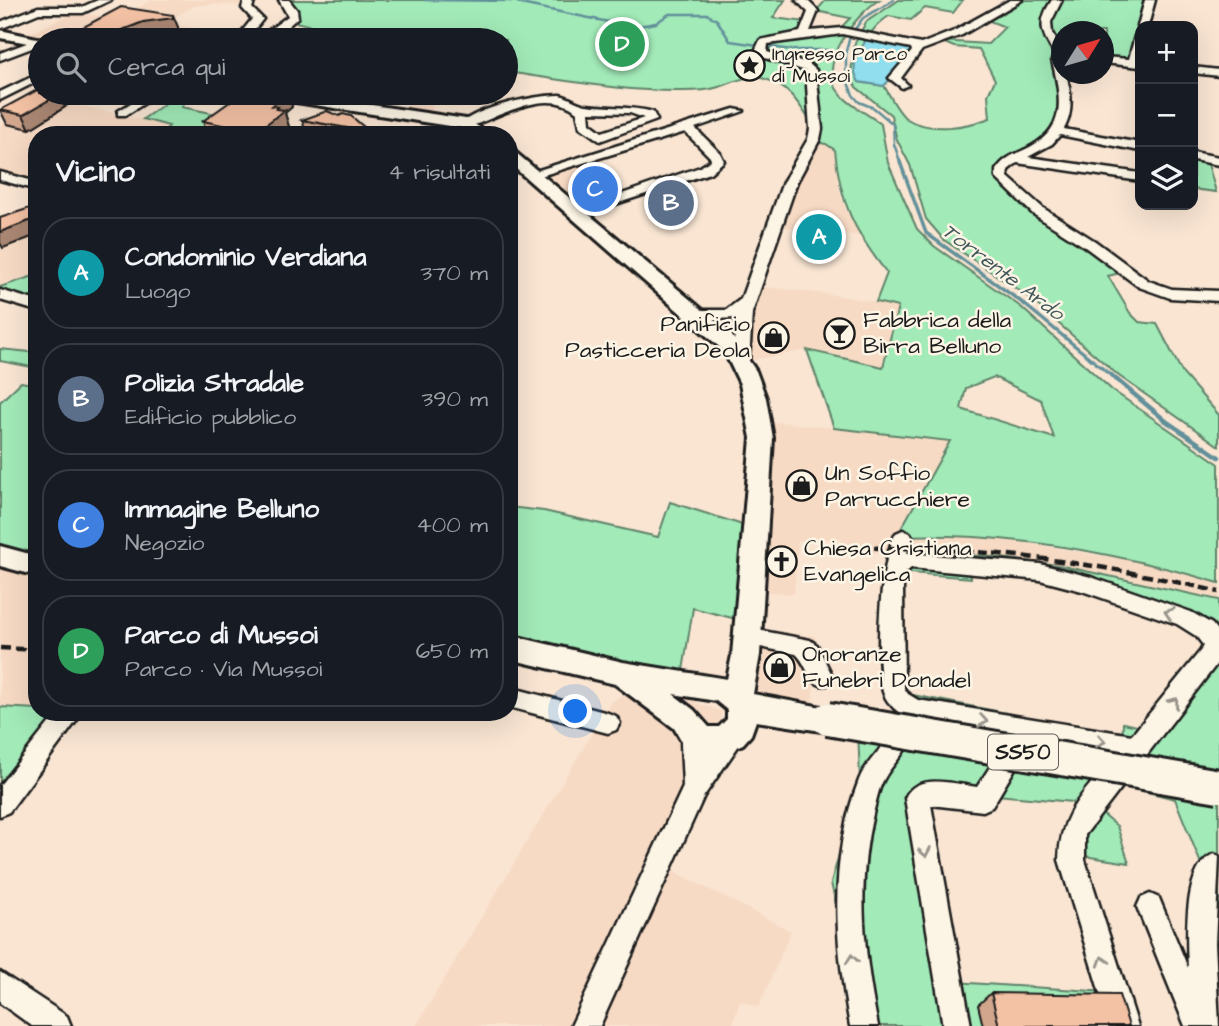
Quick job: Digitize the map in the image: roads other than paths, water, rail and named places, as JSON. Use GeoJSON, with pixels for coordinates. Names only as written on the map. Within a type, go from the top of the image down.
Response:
{"type":"FeatureCollection","features":[{"type":"Feature","properties":{"kind":"main road"},"geometry":{"type":"LineString","coordinates":[[0,34],[28,39]]}},
{"type":"Feature","properties":{"kind":"main road"},"geometry":{"type":"LineString","coordinates":[[342,105],[469,126]]}},
{"type":"Feature","properties":{"kind":"main road"},"geometry":{"type":"LineString","coordinates":[[518,162],[729,343],[741,360],[756,403],[762,438],[746,653],[728,707],[723,740],[712,741],[687,725],[623,674]]}},
{"type":"Feature","properties":{"kind":"main road"},"geometry":{"type":"LineString","coordinates":[[0,556],[28,564]]}},
{"type":"Feature","properties":{"kind":"main road"},"geometry":{"type":"LineString","coordinates":[[518,649],[623,674],[728,707]]}},
{"type":"Feature","properties":{"kind":"main road"},"geometry":{"type":"LineString","coordinates":[[746,653],[759,693],[786,712]]}},
{"type":"Feature","properties":{"kind":"main road"},"geometry":{"type":"LineString","coordinates":[[687,725],[683,709],[686,700],[786,712]]}},
{"type":"Feature","properties":{"kind":"main road","name":"SS50"},"geometry":{"type":"LineString","coordinates":[[786,712],[1219,786]]}},
{"type":"Feature","properties":{"kind":"street"},"geometry":{"type":"LineString","coordinates":[[0,20],[50,0]]}},
{"type":"Feature","properties":{"kind":"street"},"geometry":{"type":"LineString","coordinates":[[0,26],[38,10],[83,10],[106,0]]}},
{"type":"Feature","properties":{"kind":"street"},"geometry":{"type":"LineString","coordinates":[[250,0],[247,8],[258,19],[250,28]]}},
{"type":"Feature","properties":{"kind":"street"},"geometry":{"type":"LineString","coordinates":[[278,28],[293,17],[284,0]]}},
{"type":"Feature","properties":{"kind":"street"},"geometry":{"type":"LineString","coordinates":[[801,0],[813,11],[804,34]]}},
{"type":"Feature","properties":{"kind":"street"},"geometry":{"type":"LineString","coordinates":[[709,324],[735,322],[743,308],[790,182],[814,139],[816,129],[811,69],[762,46],[804,34],[842,31],[866,34],[916,47],[940,42],[1017,0]]}},
{"type":"Feature","properties":{"kind":"street"},"geometry":{"type":"LineString","coordinates":[[1051,42],[1046,35],[1045,21],[1057,0]]}},
{"type":"Feature","properties":{"kind":"street"},"geometry":{"type":"LineString","coordinates":[[1144,21],[1150,0]]}},
{"type":"Feature","properties":{"kind":"street"},"geometry":{"type":"LineString","coordinates":[[0,57],[28,46]]}},
{"type":"Feature","properties":{"kind":"street"},"geometry":{"type":"LineString","coordinates":[[902,85],[895,78],[917,51],[916,47]]}},
{"type":"Feature","properties":{"kind":"street"},"geometry":{"type":"LineString","coordinates":[[1114,61],[1135,64]]}},
{"type":"Feature","properties":{"kind":"street"},"geometry":{"type":"LineString","coordinates":[[1198,71],[1219,73]]}},
{"type":"Feature","properties":{"kind":"street"},"geometry":{"type":"LineString","coordinates":[[0,97],[28,82]]}},
{"type":"Feature","properties":{"kind":"street"},"geometry":{"type":"LineString","coordinates":[[1062,84],[1067,107],[1057,131],[1038,147],[1012,159],[1000,174],[1038,211],[1090,244],[1138,281],[1164,292],[1219,296]]}},
{"type":"Feature","properties":{"kind":"street"},"geometry":{"type":"LineString","coordinates":[[518,105],[563,100],[579,108],[585,114],[584,124],[600,137],[651,120],[649,115],[636,111],[579,108]]}},
{"type":"Feature","properties":{"kind":"street"},"geometry":{"type":"LineString","coordinates":[[122,113],[135,105]]}},
{"type":"Feature","properties":{"kind":"street"},"geometry":{"type":"LineString","coordinates":[[466,124],[492,111],[518,105]]}},
{"type":"Feature","properties":{"kind":"street"},"geometry":{"type":"LineString","coordinates":[[532,174],[737,111]]}},
{"type":"Feature","properties":{"kind":"street"},"geometry":{"type":"LineString","coordinates":[[578,212],[696,174],[715,165],[718,161],[716,156],[687,127]]}},
{"type":"Feature","properties":{"kind":"street"},"geometry":{"type":"LineString","coordinates":[[1057,131],[1135,145]]}},
{"type":"Feature","properties":{"kind":"street"},"geometry":{"type":"LineString","coordinates":[[1198,157],[1219,161]]}},
{"type":"Feature","properties":{"kind":"street"},"geometry":{"type":"LineString","coordinates":[[1012,159],[1135,176]]}},
{"type":"Feature","properties":{"kind":"street"},"geometry":{"type":"LineString","coordinates":[[0,176],[28,184]]}},
{"type":"Feature","properties":{"kind":"street"},"geometry":{"type":"LineString","coordinates":[[0,295],[28,303]]}},
{"type":"Feature","properties":{"kind":"street"},"geometry":{"type":"LineString","coordinates":[[741,360],[743,308]]}},
{"type":"Feature","properties":{"kind":"street"},"geometry":{"type":"LineString","coordinates":[[903,538],[897,546],[894,570],[893,689],[900,701],[926,712],[1136,748]]}},
{"type":"Feature","properties":{"kind":"street"},"geometry":{"type":"LineString","coordinates":[[894,570],[906,561],[919,560],[1040,572],[1084,583],[1184,618],[1204,630],[1214,643],[1214,649],[1077,822],[1070,847],[1124,1026]]}},
{"type":"Feature","properties":{"kind":"street"},"geometry":{"type":"LineString","coordinates":[[746,653],[802,646],[809,652],[822,677]]}},
{"type":"Feature","properties":{"kind":"street"},"geometry":{"type":"LineString","coordinates":[[518,699],[608,723]]}},
{"type":"Feature","properties":{"kind":"street"},"geometry":{"type":"LineString","coordinates":[[584,1026],[695,788],[728,707]]}},
{"type":"Feature","properties":{"kind":"street"},"geometry":{"type":"LineString","coordinates":[[864,1026],[848,919],[851,870],[870,780],[897,746],[904,714],[926,712]]}},
{"type":"Feature","properties":{"kind":"street"},"geometry":{"type":"LineString","coordinates":[[0,804],[65,721]]}},
{"type":"Feature","properties":{"kind":"street"},"geometry":{"type":"LineString","coordinates":[[687,725],[696,761],[695,788]]}},
{"type":"Feature","properties":{"kind":"street"},"geometry":{"type":"LineString","coordinates":[[957,1026],[917,798],[923,793],[983,799],[1027,728]]}},
{"type":"Feature","properties":{"kind":"street"},"geometry":{"type":"LineString","coordinates":[[1208,1026],[1201,957],[1205,883],[1214,867]]}},
{"type":"Feature","properties":{"kind":"street"},"geometry":{"type":"LineString","coordinates":[[1150,907],[1200,1026]]}},
{"type":"Feature","properties":{"kind":"street"},"geometry":{"type":"LineString","coordinates":[[0,986],[57,1026]]}},
{"type":"Feature","properties":{"kind":"water"},"geometry":{"type":"Polygon","coordinates":[[[868,34],[918,48],[884,86],[859,82],[854,69],[868,34]]]}},
{"type":"Feature","properties":{"kind":"waterway"},"geometry":{"type":"LineString","coordinates":[[425,0],[515,1]]}},
{"type":"Feature","properties":{"kind":"waterway"},"geometry":{"type":"LineString","coordinates":[[514,0],[521,4],[633,27],[656,23],[669,14],[707,14],[717,20],[730,41],[792,50],[829,50],[846,57]]}},
{"type":"Feature","properties":{"kind":"waterway","name":"Torrente Ardo"},"geometry":{"type":"LineString","coordinates":[[846,57],[850,36],[863,18],[894,0]]}},
{"type":"Feature","properties":{"kind":"waterway","name":"Torrente Ardo"},"geometry":{"type":"LineString","coordinates":[[846,57],[846,78],[853,95],[859,102],[874,108],[893,124],[894,144],[901,164]]}},
{"type":"Feature","properties":{"kind":"waterway","name":"Torrente Ardo"},"geometry":{"type":"LineString","coordinates":[[900,162],[926,233],[1024,304],[1113,377]]}},
{"type":"Feature","properties":{"kind":"waterway","name":"Torrente Ardo"},"geometry":{"type":"LineString","coordinates":[[1111,375],[1166,421],[1219,457]]}},
{"type":"Feature","properties":{"kind":"railway"},"geometry":{"type":"LineString","coordinates":[[844,548],[939,550],[1033,558],[1126,572],[1219,592]]}},
{"type":"Feature","properties":{"kind":"railway"},"geometry":{"type":"LineString","coordinates":[[0,648],[28,650]]}},
{"type":"Feature","properties":{"kind":"place","name":"Parco di Mussoi"},"geometry":{"type":"Point","coordinates":[622,44]}},
{"type":"Feature","properties":{"kind":"place","name":"Ingresso Parco di Mussoi"},"geometry":{"type":"Point","coordinates":[749,65]}},
{"type":"Feature","properties":{"kind":"place","name":"Immagine Belluno"},"geometry":{"type":"Point","coordinates":[595,189]}},
{"type":"Feature","properties":{"kind":"place","name":"Polizia Stradale"},"geometry":{"type":"Point","coordinates":[671,203]}},
{"type":"Feature","properties":{"kind":"place","name":"Condominio Verdiana"},"geometry":{"type":"Point","coordinates":[819,237]}},
{"type":"Feature","properties":{"kind":"place","name":"Fabbrica della Birra Belluno"},"geometry":{"type":"Point","coordinates":[840,333]}},
{"type":"Feature","properties":{"kind":"place","name":"Panificio Pasticceria Deola"},"geometry":{"type":"Point","coordinates":[773,337]}},
{"type":"Feature","properties":{"kind":"place","name":"Un Soffio Parrucchiere"},"geometry":{"type":"Point","coordinates":[802,486]}},
{"type":"Feature","properties":{"kind":"place","name":"Chiesa Cristiana Evangelica"},"geometry":{"type":"Point","coordinates":[781,561]}},
{"type":"Feature","properties":{"kind":"place","name":"Onoranze Funebri Donadel"},"geometry":{"type":"Point","coordinates":[779,667]}}]}
